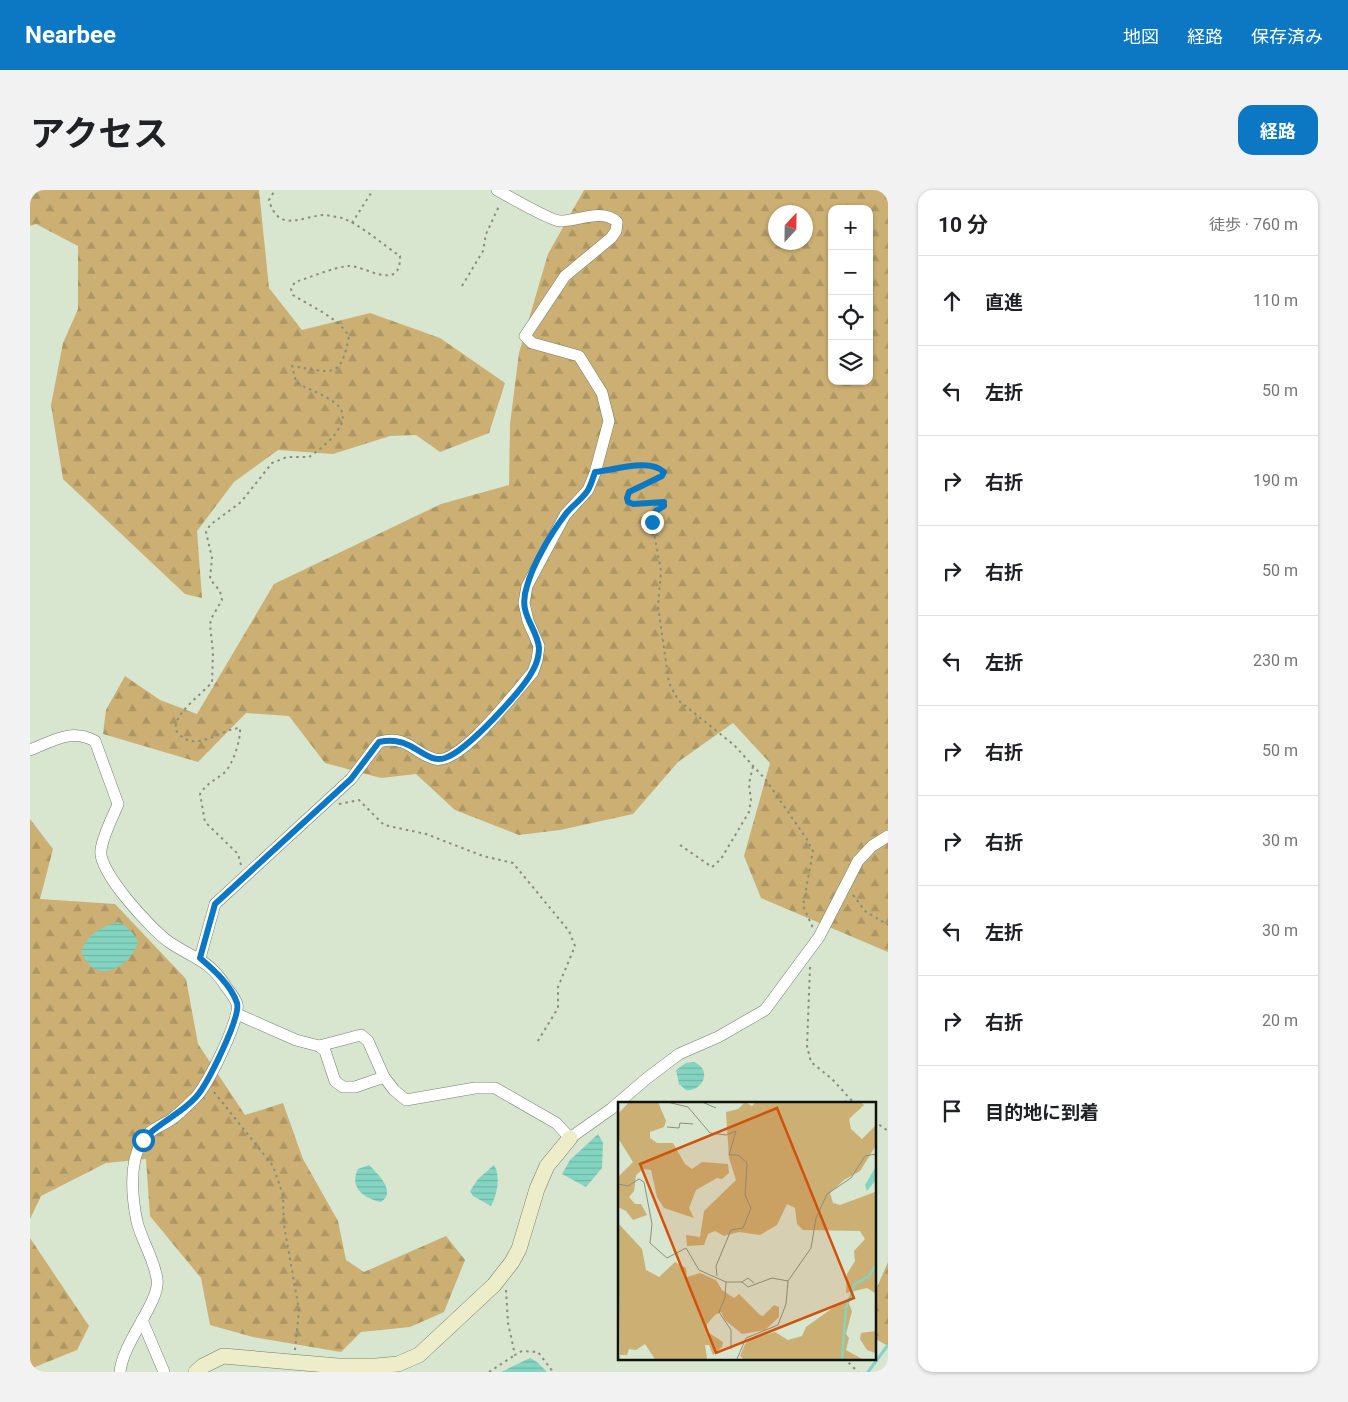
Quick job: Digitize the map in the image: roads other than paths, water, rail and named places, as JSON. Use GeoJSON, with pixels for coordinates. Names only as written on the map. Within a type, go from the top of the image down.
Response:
{"type":"FeatureCollection","features":[{"type":"Feature","properties":{"kind":"street"},"geometry":{"type":"LineString","coordinates":[[200,958],[215,904],[351,779],[379,742],[390,739],[400,740],[438,760],[448,757],[477,736],[533,672],[538,660],[539,646],[528,621],[524,603],[527,586],[565,514],[588,490],[609,421],[602,393],[579,356],[532,343],[525,336],[565,276],[610,238],[616,231],[617,222],[612,217],[602,216],[558,221],[501,192]]}},
{"type":"Feature","properties":{"kind":"street"},"geometry":{"type":"LineString","coordinates":[[30,750],[63,737],[77,734],[95,742],[118,804],[100,852],[103,864],[150,927],[170,942],[200,958],[218,973],[237,1003],[238,1014],[214,1070],[197,1096],[170,1121],[152,1130],[143,1140],[135,1158],[133,1192],[137,1222],[158,1280],[154,1298],[131,1338],[121,1362],[120,1372]]}},
{"type":"Feature","properties":{"kind":"street"},"geometry":{"type":"LineString","coordinates":[[619,1102],[679,1054],[718,1037],[765,1010],[819,936],[858,861],[872,846],[888,836]]}},
{"type":"Feature","properties":{"kind":"street"},"geometry":{"type":"LineString","coordinates":[[238,1014],[296,1040],[320,1046],[361,1035],[368,1041],[384,1077],[394,1090],[406,1100],[475,1088],[495,1088],[556,1123],[570,1138]]}},
{"type":"Feature","properties":{"kind":"street"},"geometry":{"type":"LineString","coordinates":[[320,1046],[325,1051],[334,1081],[343,1087],[355,1087],[384,1077]]}},
{"type":"Feature","properties":{"kind":"street"},"geometry":{"type":"LineString","coordinates":[[196,1372],[203,1366],[223,1356],[293,1363],[376,1366],[398,1364],[410,1360],[426,1349],[494,1285],[519,1249],[537,1189],[548,1166],[570,1138],[618,1103]]}},
{"type":"Feature","properties":{"kind":"street"},"geometry":{"type":"LineString","coordinates":[[142,1320],[164,1372]]}},
{"type":"Feature","properties":{"kind":"water"},"geometry":{"type":"Polygon","coordinates":[[[118,922],[127,927],[138,941],[136,947],[127,960],[114,969],[100,971],[93,968],[81,952],[87,940],[95,932],[118,922]]]}},
{"type":"Feature","properties":{"kind":"water"},"geometry":{"type":"Polygon","coordinates":[[[694,1062],[703,1070],[703,1080],[696,1088],[686,1090],[679,1084],[676,1070],[686,1063],[694,1062]]]}},
{"type":"Feature","properties":{"kind":"water"},"geometry":{"type":"Polygon","coordinates":[[[598,1134],[603,1143],[602,1168],[586,1187],[562,1174],[570,1160],[598,1134]]]}},
{"type":"Feature","properties":{"kind":"water"},"geometry":{"type":"Polygon","coordinates":[[[369,1165],[387,1188],[385,1198],[381,1202],[363,1195],[355,1181],[358,1169],[369,1165]]]}},
{"type":"Feature","properties":{"kind":"water"},"geometry":{"type":"Polygon","coordinates":[[[494,1165],[497,1174],[497,1186],[491,1206],[473,1196],[470,1191],[478,1179],[494,1165]]]}},
{"type":"Feature","properties":{"kind":"water"},"geometry":{"type":"Polygon","coordinates":[[[530,1358],[547,1372],[501,1372],[530,1358]]]}},
{"type":"Feature","properties":{"kind":"waterway"},"geometry":{"type":"LineString","coordinates":[[868,1372],[888,1345]]}}]}
